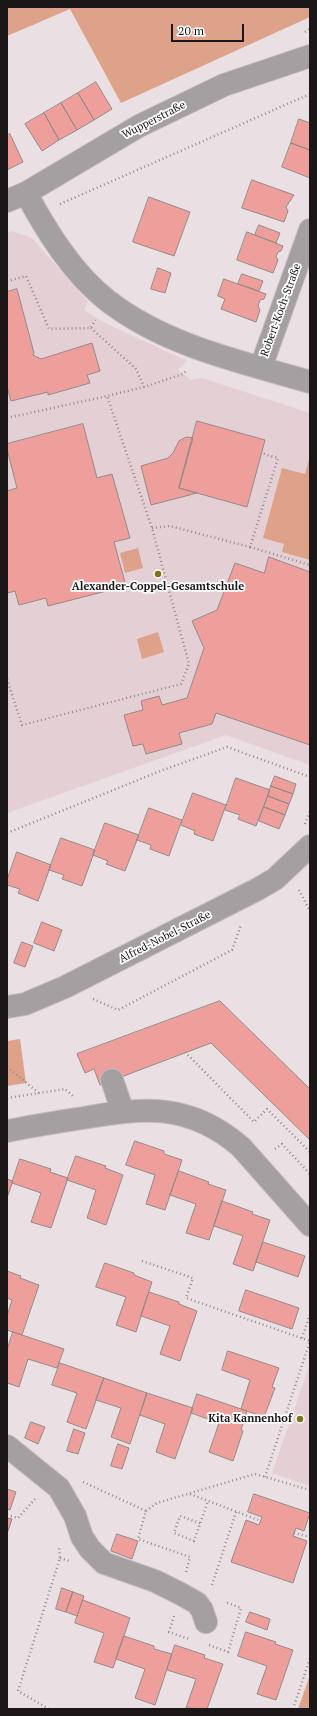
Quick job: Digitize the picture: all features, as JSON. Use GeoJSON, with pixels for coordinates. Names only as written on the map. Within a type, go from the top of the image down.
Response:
{"type":"FeatureCollection","features":[{"type":"Feature","properties":{"kind":"street","name":"Wupperstraße"},"geometry":{"type":"LineString","coordinates":[[16,197],[139,126],[216,88],[310,56]]}},
{"type":"Feature","properties":{"kind":"street","name":"Robert-Koch-Straße"},"geometry":{"type":"LineString","coordinates":[[16,197],[38,214],[76,268],[108,301],[136,320],[168,336],[205,350],[310,382]]}},
{"type":"Feature","properties":{"kind":"street","name":"Robert-Koch-Straße"},"geometry":{"type":"LineString","coordinates":[[260,367],[310,230]]}},
{"type":"Feature","properties":{"kind":"street","name":"Alfred-Nobel-Straße"},"geometry":{"type":"LineString","coordinates":[[7,1007],[25,1004],[65,987],[258,889],[275,879],[310,846]]}},
{"type":"Feature","properties":{"kind":"street"},"geometry":{"type":"LineString","coordinates":[[112,1080],[123,1112]]}},
{"type":"Feature","properties":{"kind":"street"},"geometry":{"type":"LineString","coordinates":[[7,1131],[123,1112],[150,1110],[174,1112],[196,1119],[219,1129],[241,1147],[310,1225]]}},
{"type":"Feature","properties":{"kind":"street"},"geometry":{"type":"LineString","coordinates":[[7,1446],[59,1488],[75,1516],[82,1537],[90,1549],[104,1564],[155,1581],[181,1594],[197,1604],[202,1610],[206,1622]]}},
{"type":"Feature","properties":{"kind":"path"},"geometry":{"type":"LineString","coordinates":[[38,214],[310,94]]}},
{"type":"Feature","properties":{"kind":"path"},"geometry":{"type":"LineString","coordinates":[[7,281],[26,276],[49,329],[91,328],[136,369],[144,387]]}},
{"type":"Feature","properties":{"kind":"path"},"geometry":{"type":"LineString","coordinates":[[91,328],[96,317]]}},
{"type":"Feature","properties":{"kind":"path"},"geometry":{"type":"LineString","coordinates":[[7,418],[144,387],[183,374],[205,350]]}},
{"type":"Feature","properties":{"kind":"path"},"geometry":{"type":"LineString","coordinates":[[7,679],[22,724],[181,684],[189,664],[152,528],[106,396]]}},
{"type":"Feature","properties":{"kind":"path"},"geometry":{"type":"LineString","coordinates":[[250,548],[278,458],[261,453]]}},
{"type":"Feature","properties":{"kind":"path"},"geometry":{"type":"LineString","coordinates":[[152,528],[170,526],[310,565]]}},
{"type":"Feature","properties":{"kind":"path"},"geometry":{"type":"LineString","coordinates":[[7,833],[163,770],[227,747],[310,777]]}},
{"type":"Feature","properties":{"kind":"path"},"geometry":{"type":"LineString","coordinates":[[296,886],[310,911]]}},
{"type":"Feature","properties":{"kind":"path"},"geometry":{"type":"LineString","coordinates":[[87,1001],[93,999],[118,1010],[132,1003],[232,950],[242,919]]}},
{"type":"Feature","properties":{"kind":"path"},"geometry":{"type":"LineString","coordinates":[[185,1052],[254,1122],[267,1109],[310,1152]]}},
{"type":"Feature","properties":{"kind":"path"},"geometry":{"type":"LineString","coordinates":[[7,1067],[39,1092]]}},
{"type":"Feature","properties":{"kind":"path"},"geometry":{"type":"LineString","coordinates":[[142,1261],[192,1278],[186,1298],[310,1341],[265,1476]]}},
{"type":"Feature","properties":{"kind":"path"},"geometry":{"type":"LineString","coordinates":[[302,1338],[310,1314]]}},
{"type":"Feature","properties":{"kind":"path"},"geometry":{"type":"LineString","coordinates":[[146,1511],[157,1504],[255,1474],[310,1490]]}},
{"type":"Feature","properties":{"kind":"path"},"geometry":{"type":"LineString","coordinates":[[190,1494],[260,1520]]}},
{"type":"Feature","properties":{"kind":"path"},"geometry":{"type":"LineString","coordinates":[[7,1514],[18,1518],[38,1496]]}},
{"type":"Feature","properties":{"kind":"path"},"geometry":{"type":"LineString","coordinates":[[200,1523],[180,1516],[174,1533],[194,1540],[208,1501]]}},
{"type":"Feature","properties":{"kind":"path"},"geometry":{"type":"LineString","coordinates":[[211,1590],[236,1512]]}},
{"type":"Feature","properties":{"kind":"path"},"geometry":{"type":"LineString","coordinates":[[294,1533],[310,1538]]}},
{"type":"Feature","properties":{"kind":"path"},"geometry":{"type":"LineString","coordinates":[[49,1709],[18,1691],[60,1558]]}},
{"type":"Feature","properties":{"kind":"path"},"geometry":{"type":"LineString","coordinates":[[293,1709],[310,1658]]}},
{"type":"Feature","properties":{"kind":"shaded area"},"geometry":{"type":"Polygon","coordinates":[[[7,7],[310,7],[310,17],[121,103],[70,9],[7,36],[7,7]]]}},
{"type":"Feature","properties":{"kind":"shaded area","name":"Alexander-Coppel-Gesamtschule"},"geometry":{"type":"Polygon","coordinates":[[[11,231],[32,238],[88,302],[84,310],[105,323],[187,361],[178,370],[191,380],[202,378],[310,413],[310,765],[226,735],[7,813],[7,233],[11,231]]]}},
{"type":"Feature","properties":{"kind":"shaded area"},"geometry":{"type":"Polygon","coordinates":[[[310,456],[310,560],[282,552],[284,544],[263,538],[282,468],[305,474],[310,456]]]}},
{"type":"Feature","properties":{"kind":"shaded area"},"geometry":{"type":"Polygon","coordinates":[[[138,548],[143,568],[125,573],[120,553],[138,548]]]}},
{"type":"Feature","properties":{"kind":"shaded area"},"geometry":{"type":"Polygon","coordinates":[[[158,632],[164,652],[142,659],[137,639],[158,632]]]}},
{"type":"Feature","properties":{"kind":"shaded area"},"geometry":{"type":"Polygon","coordinates":[[[20,1039],[26,1083],[7,1086],[7,1041],[20,1039]]]}},
{"type":"Feature","properties":{"kind":"shaded area","name":"Kita Kannenhof"},"geometry":{"type":"Polygon","coordinates":[[[310,1364],[310,1486],[272,1473],[310,1364]]]}},
{"type":"Feature","properties":{"kind":"shaded area"},"geometry":{"type":"Polygon","coordinates":[[[310,1675],[310,1709],[298,1709],[310,1675]]]}},
{"type":"Feature","properties":{"kind":"building"},"geometry":{"type":"Polygon","coordinates":[[[96,82],[112,109],[94,120],[78,93],[96,82]]]}},
{"type":"Feature","properties":{"kind":"building"},"geometry":{"type":"Polygon","coordinates":[[[78,93],[94,120],[77,130],[61,103],[78,93]]]}},
{"type":"Feature","properties":{"kind":"building"},"geometry":{"type":"Polygon","coordinates":[[[61,103],[77,130],[59,140],[44,113],[61,103]]]}},
{"type":"Feature","properties":{"kind":"building"},"geometry":{"type":"Polygon","coordinates":[[[44,113],[59,140],[42,151],[25,124],[44,113]]]}},
{"type":"Feature","properties":{"kind":"building"},"geometry":{"type":"Polygon","coordinates":[[[299,119],[310,123],[310,150],[291,143],[299,119]]]}},
{"type":"Feature","properties":{"kind":"building"},"geometry":{"type":"Polygon","coordinates":[[[10,134],[23,162],[7,170],[7,135],[10,134]]]}},
{"type":"Feature","properties":{"kind":"building"},"geometry":{"type":"Polygon","coordinates":[[[291,143],[310,150],[310,178],[282,167],[291,143]]]}},
{"type":"Feature","properties":{"kind":"building"},"geometry":{"type":"Polygon","coordinates":[[[252,180],[294,195],[286,207],[288,211],[284,222],[242,208],[252,180]]]}},
{"type":"Feature","properties":{"kind":"building"},"geometry":{"type":"Polygon","coordinates":[[[149,197],[190,212],[174,256],[133,242],[149,197]]]}},
{"type":"Feature","properties":{"kind":"building"},"geometry":{"type":"Polygon","coordinates":[[[259,225],[280,233],[276,243],[255,235],[259,225]]]}},
{"type":"Feature","properties":{"kind":"building"},"geometry":{"type":"Polygon","coordinates":[[[247,232],[283,246],[276,257],[278,260],[273,273],[237,260],[247,232]]]}},
{"type":"Feature","properties":{"kind":"building"},"geometry":{"type":"Polygon","coordinates":[[[158,268],[171,273],[165,293],[151,289],[158,268]]]}},
{"type":"Feature","properties":{"kind":"building"},"geometry":{"type":"Polygon","coordinates":[[[242,274],[263,281],[259,291],[238,284],[242,274]]]}},
{"type":"Feature","properties":{"kind":"building"},"geometry":{"type":"Polygon","coordinates":[[[224,279],[266,294],[264,299],[260,300],[258,306],[260,310],[256,322],[221,309],[225,299],[218,296],[224,279]]]}},
{"type":"Feature","properties":{"kind":"building"},"geometry":{"type":"Polygon","coordinates":[[[17,289],[34,353],[33,355],[41,359],[92,343],[100,371],[87,375],[90,383],[48,395],[48,392],[11,401],[7,387],[7,292],[17,289]]]}},
{"type":"Feature","properties":{"kind":"building"},"geometry":{"type":"Polygon","coordinates":[[[197,421],[265,440],[247,507],[179,488],[197,421]]]}},
{"type":"Feature","properties":{"kind":"building"},"geometry":{"type":"Polygon","coordinates":[[[83,424],[97,478],[112,474],[130,538],[114,542],[126,586],[48,606],[46,598],[19,605],[15,591],[8,593],[7,591],[7,491],[17,488],[7,444],[83,424]]]}},
{"type":"Feature","properties":{"kind":"building"},"geometry":{"type":"Polygon","coordinates":[[[187,437],[193,438],[179,488],[197,493],[151,505],[141,466],[168,458],[173,453],[179,441],[187,437]]]}},
{"type":"Feature","properties":{"kind":"building"},"geometry":{"type":"Polygon","coordinates":[[[269,557],[310,572],[310,745],[216,713],[212,724],[179,733],[182,744],[146,754],[143,744],[133,746],[124,715],[143,710],[141,701],[159,696],[162,705],[187,698],[204,648],[192,621],[217,610],[235,563],[264,573],[269,557]]]}},
{"type":"Feature","properties":{"kind":"building"},"geometry":{"type":"Polygon","coordinates":[[[275,776],[296,784],[293,794],[271,786],[275,776]]]}},
{"type":"Feature","properties":{"kind":"building"},"geometry":{"type":"Polygon","coordinates":[[[236,778],[270,790],[256,826],[238,819],[240,815],[225,810],[236,778]]]}},
{"type":"Feature","properties":{"kind":"building"},"geometry":{"type":"Polygon","coordinates":[[[271,786],[293,794],[289,804],[268,796],[271,786]]]}},
{"type":"Feature","properties":{"kind":"building"},"geometry":{"type":"Polygon","coordinates":[[[193,793],[226,805],[213,841],[194,834],[195,831],[181,825],[193,793]]]}},
{"type":"Feature","properties":{"kind":"building"},"geometry":{"type":"Polygon","coordinates":[[[268,796],[289,804],[285,815],[264,807],[268,796]]]}},
{"type":"Feature","properties":{"kind":"building"},"geometry":{"type":"Polygon","coordinates":[[[264,807],[285,815],[279,829],[259,821],[264,807]]]}},
{"type":"Feature","properties":{"kind":"building"},"geometry":{"type":"Polygon","coordinates":[[[149,808],[182,820],[169,856],[150,849],[151,845],[137,840],[149,808]]]}},
{"type":"Feature","properties":{"kind":"building"},"geometry":{"type":"Polygon","coordinates":[[[105,823],[139,835],[125,871],[106,864],[108,861],[93,855],[105,823]]]}},
{"type":"Feature","properties":{"kind":"building"},"geometry":{"type":"Polygon","coordinates":[[[61,838],[95,850],[82,886],[62,879],[64,875],[49,870],[61,838]]]}},
{"type":"Feature","properties":{"kind":"building"},"geometry":{"type":"Polygon","coordinates":[[[17,852],[51,865],[38,901],[18,893],[20,889],[7,885],[7,880],[17,852]]]}},
{"type":"Feature","properties":{"kind":"building"},"geometry":{"type":"Polygon","coordinates":[[[42,922],[62,930],[54,951],[34,943],[42,922]]]}},
{"type":"Feature","properties":{"kind":"building"},"geometry":{"type":"Polygon","coordinates":[[[22,942],[33,946],[25,967],[14,963],[22,942]]]}},
{"type":"Feature","properties":{"kind":"building"},"geometry":{"type":"Polygon","coordinates":[[[220,1001],[310,1089],[310,1140],[211,1043],[100,1085],[94,1069],[85,1073],[77,1054],[220,1001]]]}},
{"type":"Feature","properties":{"kind":"building"},"geometry":{"type":"Polygon","coordinates":[[[135,1141],[164,1151],[164,1154],[182,1160],[165,1210],[146,1204],[155,1175],[126,1165],[135,1141]]]}},
{"type":"Feature","properties":{"kind":"building"},"geometry":{"type":"Polygon","coordinates":[[[76,1156],[106,1166],[105,1168],[123,1175],[106,1225],[87,1218],[96,1190],[67,1180],[76,1156]]]}},
{"type":"Feature","properties":{"kind":"building"},"geometry":{"type":"Polygon","coordinates":[[[20,1159],[51,1169],[50,1172],[68,1178],[51,1228],[31,1222],[41,1193],[12,1183],[20,1159]]]}},
{"type":"Feature","properties":{"kind":"building"},"geometry":{"type":"Polygon","coordinates":[[[179,1171],[226,1190],[209,1240],[186,1233],[196,1204],[170,1195],[179,1171]]]}},
{"type":"Feature","properties":{"kind":"building"},"geometry":{"type":"Polygon","coordinates":[[[7,1179],[13,1181],[7,1198],[7,1179]]]}},
{"type":"Feature","properties":{"kind":"building"},"geometry":{"type":"Polygon","coordinates":[[[222,1201],[270,1220],[253,1271],[233,1264],[243,1236],[214,1226],[222,1201]]]}},
{"type":"Feature","properties":{"kind":"building"},"geometry":{"type":"Polygon","coordinates":[[[263,1242],[305,1256],[298,1277],[256,1262],[263,1242]]]}},
{"type":"Feature","properties":{"kind":"building"},"geometry":{"type":"Polygon","coordinates":[[[105,1263],[134,1273],[134,1275],[152,1282],[136,1332],[116,1325],[126,1297],[96,1287],[105,1263]]]}},
{"type":"Feature","properties":{"kind":"building"},"geometry":{"type":"Polygon","coordinates":[[[7,1271],[21,1276],[20,1278],[39,1285],[22,1335],[7,1330],[7,1316],[12,1300],[7,1298],[7,1271]]]}},
{"type":"Feature","properties":{"kind":"building"},"geometry":{"type":"Polygon","coordinates":[[[246,1290],[299,1308],[292,1329],[239,1311],[246,1290]]]}},
{"type":"Feature","properties":{"kind":"building"},"geometry":{"type":"Polygon","coordinates":[[[149,1292],[179,1302],[179,1304],[197,1311],[180,1361],[160,1354],[170,1326],[141,1316],[149,1292]]]}},
{"type":"Feature","properties":{"kind":"building"},"geometry":{"type":"Polygon","coordinates":[[[13,1332],[64,1349],[57,1368],[28,1359],[19,1387],[7,1383],[7,1350],[13,1332]]]}},
{"type":"Feature","properties":{"kind":"building"},"geometry":{"type":"Polygon","coordinates":[[[228,1351],[279,1368],[272,1387],[275,1388],[264,1417],[241,1409],[250,1380],[222,1370],[228,1351]]]}},
{"type":"Feature","properties":{"kind":"building"},"geometry":{"type":"Polygon","coordinates":[[[60,1363],[104,1378],[86,1429],[67,1422],[77,1393],[52,1385],[60,1363]]]}},
{"type":"Feature","properties":{"kind":"building"},"geometry":{"type":"Polygon","coordinates":[[[104,1378],[147,1393],[130,1444],[111,1437],[121,1408],[96,1400],[104,1378]]]}},
{"type":"Feature","properties":{"kind":"building"},"geometry":{"type":"Polygon","coordinates":[[[147,1393],[193,1408],[175,1459],[156,1452],[165,1424],[140,1415],[147,1393]]]}},
{"type":"Feature","properties":{"kind":"building"},"geometry":{"type":"Polygon","coordinates":[[[197,1394],[247,1411],[241,1430],[243,1431],[233,1461],[209,1452],[219,1423],[191,1413],[197,1394]]]}},
{"type":"Feature","properties":{"kind":"building"},"geometry":{"type":"Polygon","coordinates":[[[31,1422],[45,1427],[38,1444],[25,1438],[31,1422]]]}},
{"type":"Feature","properties":{"kind":"building"},"geometry":{"type":"Polygon","coordinates":[[[74,1429],[85,1433],[78,1454],[67,1451],[74,1429]]]}},
{"type":"Feature","properties":{"kind":"building"},"geometry":{"type":"Polygon","coordinates":[[[118,1444],[129,1448],[122,1469],[111,1466],[118,1444]]]}},
{"type":"Feature","properties":{"kind":"building"},"geometry":{"type":"Polygon","coordinates":[[[7,1489],[16,1492],[10,1510],[7,1509],[7,1489]]]}},
{"type":"Feature","properties":{"kind":"building"},"geometry":{"type":"Polygon","coordinates":[[[254,1494],[310,1513],[304,1531],[296,1528],[293,1536],[307,1541],[293,1583],[231,1562],[246,1520],[259,1525],[262,1517],[248,1512],[254,1494]]]}},
{"type":"Feature","properties":{"kind":"building"},"geometry":{"type":"Polygon","coordinates":[[[7,1518],[12,1519],[7,1534],[7,1518]]]}},
{"type":"Feature","properties":{"kind":"building"},"geometry":{"type":"Polygon","coordinates":[[[117,1534],[138,1541],[132,1559],[111,1551],[117,1534]]]}},
{"type":"Feature","properties":{"kind":"building"},"geometry":{"type":"Polygon","coordinates":[[[62,1588],[73,1592],[66,1612],[56,1609],[62,1588]]]}},
{"type":"Feature","properties":{"kind":"building"},"geometry":{"type":"Polygon","coordinates":[[[73,1592],[84,1596],[77,1616],[66,1612],[73,1592]]]}},
{"type":"Feature","properties":{"kind":"building"},"geometry":{"type":"Polygon","coordinates":[[[83,1600],[130,1618],[113,1668],[94,1662],[104,1633],[75,1623],[83,1600]]]}},
{"type":"Feature","properties":{"kind":"building"},"geometry":{"type":"Polygon","coordinates":[[[250,1612],[270,1619],[267,1630],[246,1622],[250,1612]]]}},
{"type":"Feature","properties":{"kind":"building"},"geometry":{"type":"Polygon","coordinates":[[[246,1632],[276,1642],[275,1644],[293,1650],[276,1700],[257,1694],[267,1666],[238,1656],[246,1632]]]}},
{"type":"Feature","properties":{"kind":"building"},"geometry":{"type":"Polygon","coordinates":[[[124,1636],[154,1646],[154,1649],[172,1654],[155,1705],[135,1698],[145,1669],[116,1659],[124,1636]]]}},
{"type":"Feature","properties":{"kind":"building"},"geometry":{"type":"Polygon","coordinates":[[[175,1645],[205,1655],[204,1658],[223,1664],[207,1709],[186,1708],[196,1679],[167,1670],[175,1645]]]}},
{"type":"Feature","properties":{"kind":"place","name":"Alexander-Coppel-Gesamtschule"},"geometry":{"type":"Point","coordinates":[158,574]}},
{"type":"Feature","properties":{"kind":"place","name":"Kita Kannenhof"},"geometry":{"type":"Point","coordinates":[300,1419]}}]}
